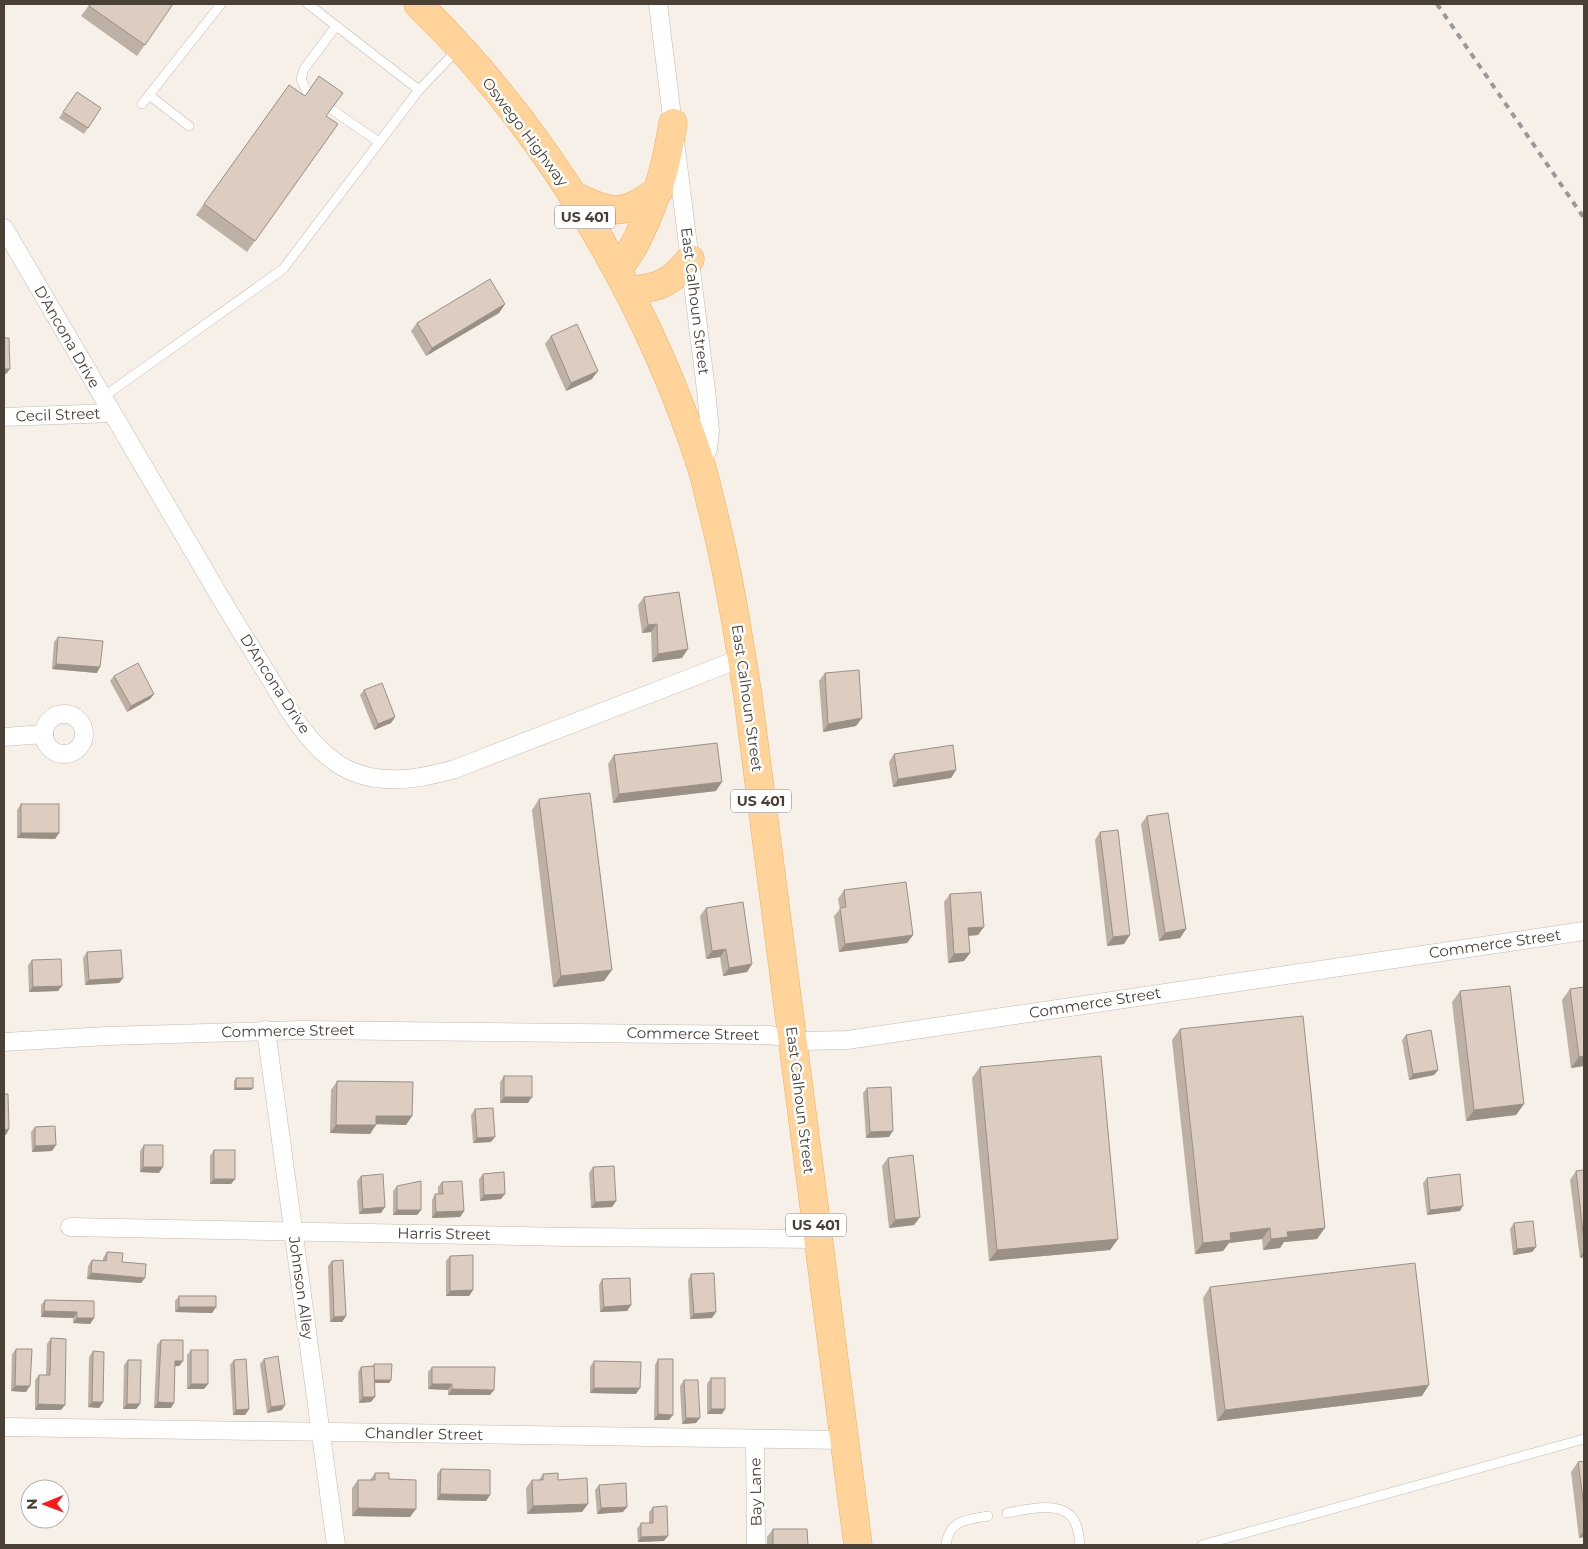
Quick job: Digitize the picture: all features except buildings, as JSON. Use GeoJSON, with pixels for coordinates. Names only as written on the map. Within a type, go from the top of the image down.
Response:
{"type":"FeatureCollection","features":[{"type":"Feature","properties":{"kind":"main road","name":"Oswego Highway"},"geometry":{"type":"LineString","coordinates":[[418,4],[459,47],[502,97],[549,159],[572,195],[623,280],[657,351],[701,463]]}},
{"type":"Feature","properties":{"kind":"main road"},"geometry":{"type":"LineString","coordinates":[[673,124],[667,162],[659,190],[627,258],[623,280],[659,285],[672,279],[690,259]]}},
{"type":"Feature","properties":{"kind":"main road"},"geometry":{"type":"LineString","coordinates":[[572,195],[598,207],[612,210],[626,209],[638,205],[659,190]]}},
{"type":"Feature","properties":{"kind":"main road","name":"East Calhoun Street"},"geometry":{"type":"LineString","coordinates":[[701,463],[731,591],[742,658],[858,1545]]}},
{"type":"Feature","properties":{"kind":"street","name":"East Calhoun Street"},"geometry":{"type":"LineString","coordinates":[[658,4],[701,340],[710,430],[708,449],[701,463]]}},
{"type":"Feature","properties":{"kind":"street","name":"D'Ancona Drive"},"geometry":{"type":"LineString","coordinates":[[4,228],[234,620],[295,720],[310,739],[335,763],[349,771],[374,778],[402,780],[433,775],[455,769],[742,658]]}},
{"type":"Feature","properties":{"kind":"street","name":"Cecil Street"},"geometry":{"type":"LineString","coordinates":[[4,417],[112,413]]}},
{"type":"Feature","properties":{"kind":"street"},"geometry":{"type":"LineString","coordinates":[[4,737],[44,734]]}},
{"type":"Feature","properties":{"kind":"street","name":"Commerce Street"},"geometry":{"type":"LineString","coordinates":[[4,1042],[266,1030],[770,1035],[792,1039],[847,1040],[1584,931]]}},
{"type":"Feature","properties":{"kind":"street","name":"Johnson Alley"},"geometry":{"type":"LineString","coordinates":[[266,1030],[336,1545]]}},
{"type":"Feature","properties":{"kind":"street","name":"Harris Street"},"geometry":{"type":"LineString","coordinates":[[70,1227],[568,1237],[818,1239]]}},
{"type":"Feature","properties":{"kind":"street","name":"Chandler Street"},"geometry":{"type":"LineString","coordinates":[[4,1427],[844,1440]]}},
{"type":"Feature","properties":{"kind":"street","name":"Bay Lane"},"geometry":{"type":"LineString","coordinates":[[755,1439],[756,1545]]}},
{"type":"Feature","properties":{"kind":"lane"},"geometry":{"type":"LineString","coordinates":[[142,104],[221,4]]}},
{"type":"Feature","properties":{"kind":"lane"},"geometry":{"type":"LineString","coordinates":[[308,4],[419,90]]}},
{"type":"Feature","properties":{"kind":"lane"},"geometry":{"type":"LineString","coordinates":[[308,92],[301,78],[304,69],[336,26]]}},
{"type":"Feature","properties":{"kind":"lane"},"geometry":{"type":"LineString","coordinates":[[103,397],[283,269],[419,90],[459,47]]}},
{"type":"Feature","properties":{"kind":"lane"},"geometry":{"type":"LineString","coordinates":[[149,95],[189,126]]}},
{"type":"Feature","properties":{"kind":"lane"},"geometry":{"type":"LineString","coordinates":[[331,109],[380,142]]}},
{"type":"Feature","properties":{"kind":"lane"},"geometry":{"type":"LineString","coordinates":[[1202,1545],[1584,1440]]}},
{"type":"Feature","properties":{"kind":"lane"},"geometry":{"type":"LineString","coordinates":[[1006,1513],[1039,1508],[1062,1510],[1072,1517],[1077,1529],[1080,1545]]}},
{"type":"Feature","properties":{"kind":"lane"},"geometry":{"type":"LineString","coordinates":[[946,1545],[949,1531],[957,1524],[988,1516]]}},
{"type":"Feature","properties":{"kind":"railway"},"geometry":{"type":"LineString","coordinates":[[1437,4],[1584,218]]}}]}
